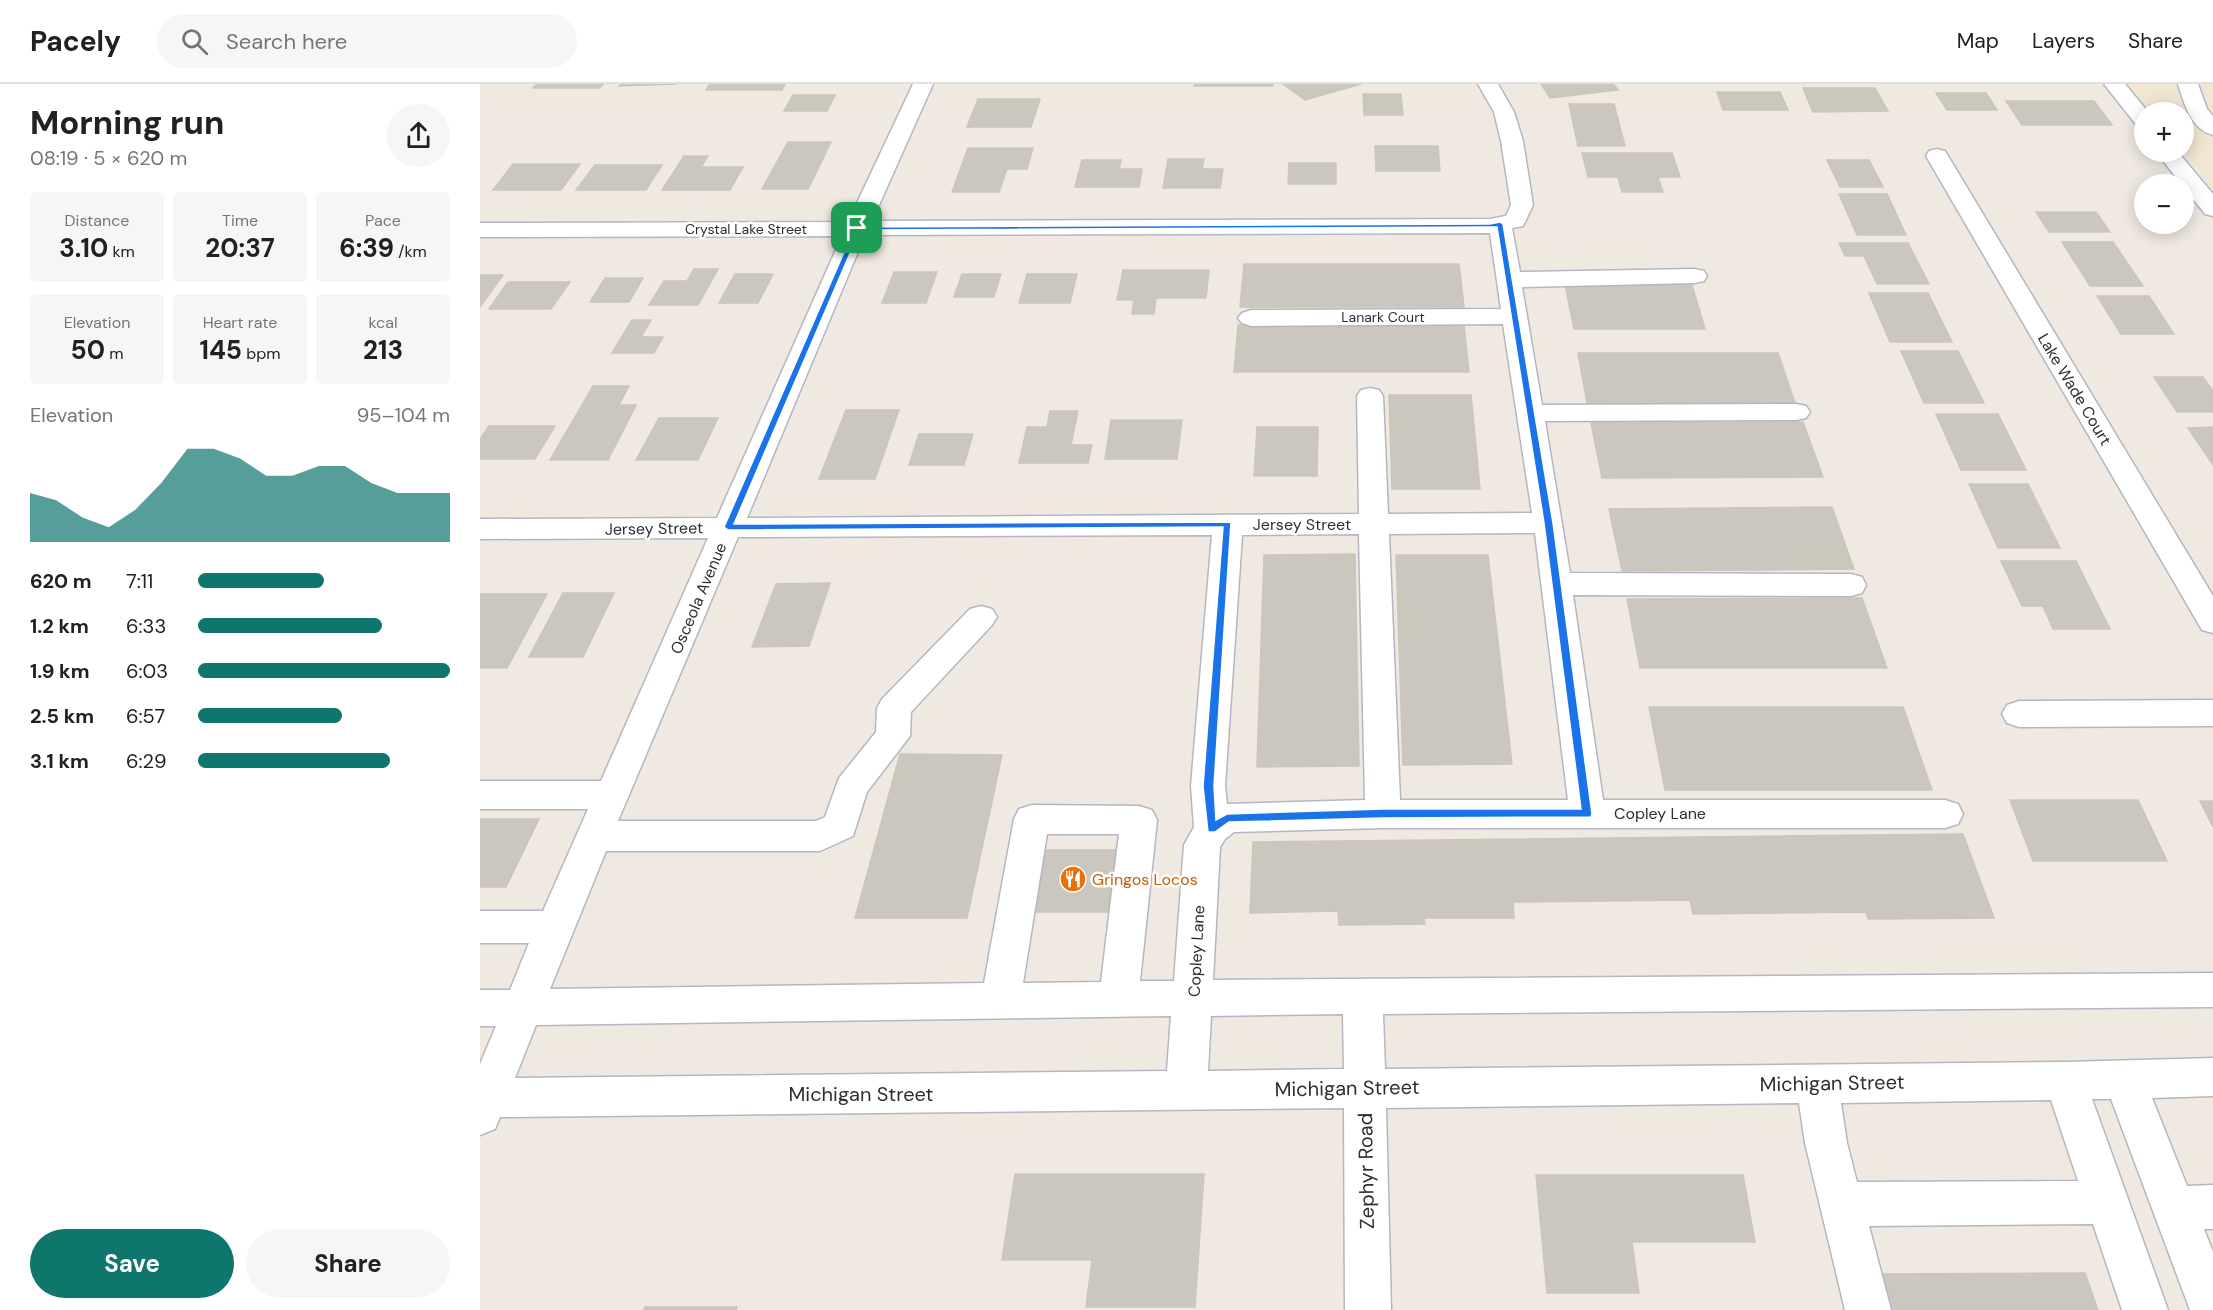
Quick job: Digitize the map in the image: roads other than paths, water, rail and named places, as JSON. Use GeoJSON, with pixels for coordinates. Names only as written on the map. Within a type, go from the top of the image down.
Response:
{"type":"FeatureCollection","features":[{"type":"Feature","properties":{"kind":"street","name":"Osceola Avenue"},"geometry":{"type":"LineString","coordinates":[[482,1104],[555,927],[857,228],[922,84]]}},
{"type":"Feature","properties":{"kind":"street"},"geometry":{"type":"LineString","coordinates":[[1488,84],[1504,112],[1512,141],[1522,205],[1507,222],[1509,280],[1548,523],[1587,814]]}},
{"type":"Feature","properties":{"kind":"street"},"geometry":{"type":"LineString","coordinates":[[2114,84],[2134,109]]}},
{"type":"Feature","properties":{"kind":"street"},"geometry":{"type":"LineString","coordinates":[[2188,84],[2197,111],[2213,129]]}},
{"type":"Feature","properties":{"kind":"street","name":"Lake Wade Court"},"geometry":{"type":"LineString","coordinates":[[1937,156],[2213,622]]}},
{"type":"Feature","properties":{"kind":"street"},"geometry":{"type":"LineString","coordinates":[[2175,162],[2213,209]]}},
{"type":"Feature","properties":{"kind":"street","name":"Crystal Lake Street"},"geometry":{"type":"LineString","coordinates":[[480,230],[1490,226],[1507,222]]}},
{"type":"Feature","properties":{"kind":"street"},"geometry":{"type":"LineString","coordinates":[[1509,280],[1695,276]]}},
{"type":"Feature","properties":{"kind":"street","name":"Lanark Court"},"geometry":{"type":"LineString","coordinates":[[1251,318],[1515,316]]}},
{"type":"Feature","properties":{"kind":"street"},"geometry":{"type":"LineString","coordinates":[[1370,396],[1383,814]]}},
{"type":"Feature","properties":{"kind":"street"},"geometry":{"type":"LineString","coordinates":[[1531,413],[1796,412]]}},
{"type":"Feature","properties":{"kind":"street","name":"Jersey Street"},"geometry":{"type":"LineString","coordinates":[[480,529],[1548,523]]}},
{"type":"Feature","properties":{"kind":"street"},"geometry":{"type":"LineString","coordinates":[[1212,829],[1209,786],[1228,524]]}},
{"type":"Feature","properties":{"kind":"street"},"geometry":{"type":"LineString","coordinates":[[1556,584],[1851,585]]}},
{"type":"Feature","properties":{"kind":"street"},"geometry":{"type":"LineString","coordinates":[[595,836],[820,836],[840,826],[851,788],[868,764],[893,736],[894,708],[981,617]]}},
{"type":"Feature","properties":{"kind":"street"},"geometry":{"type":"LineString","coordinates":[[2019,714],[2213,713]]}},
{"type":"Feature","properties":{"kind":"street"},"geometry":{"type":"LineString","coordinates":[[480,795],[612,795]]}},
{"type":"Feature","properties":{"kind":"street","name":"Copley Lane"},"geometry":{"type":"LineString","coordinates":[[1186,1092],[1202,845],[1212,829],[1227,818],[1383,814],[1945,814]]}},
{"type":"Feature","properties":{"kind":"street"},"geometry":{"type":"LineString","coordinates":[[1000,1001],[1032,819],[1139,820],[1118,999]]}},
{"type":"Feature","properties":{"kind":"street"},"geometry":{"type":"LineString","coordinates":[[480,927],[555,927]]}},
{"type":"Feature","properties":{"kind":"street"},"geometry":{"type":"LineString","coordinates":[[480,1008],[1193,998],[2213,990]]}},
{"type":"Feature","properties":{"kind":"street","name":"Zephyr Road"},"geometry":{"type":"LineString","coordinates":[[1363,997],[1368,1310]]}},
{"type":"Feature","properties":{"kind":"street","name":"Michigan Street"},"geometry":{"type":"LineString","coordinates":[[482,1104],[1365,1088],[2065,1081],[2213,1077]]}},
{"type":"Feature","properties":{"kind":"street"},"geometry":{"type":"LineString","coordinates":[[2124,1080],[2193,1207],[2212,1310]]}},
{"type":"Feature","properties":{"kind":"street"},"geometry":{"type":"LineString","coordinates":[[2065,1081],[2145,1310]]}},
{"type":"Feature","properties":{"kind":"street"},"geometry":{"type":"LineString","coordinates":[[1817,1083],[1826,1143],[1868,1310]]}},
{"type":"Feature","properties":{"kind":"street"},"geometry":{"type":"LineString","coordinates":[[1841,1204],[2108,1202]]}},
{"type":"Feature","properties":{"kind":"place","name":"Gringos Locos"},"geometry":{"type":"Point","coordinates":[1073,879]}}]}
